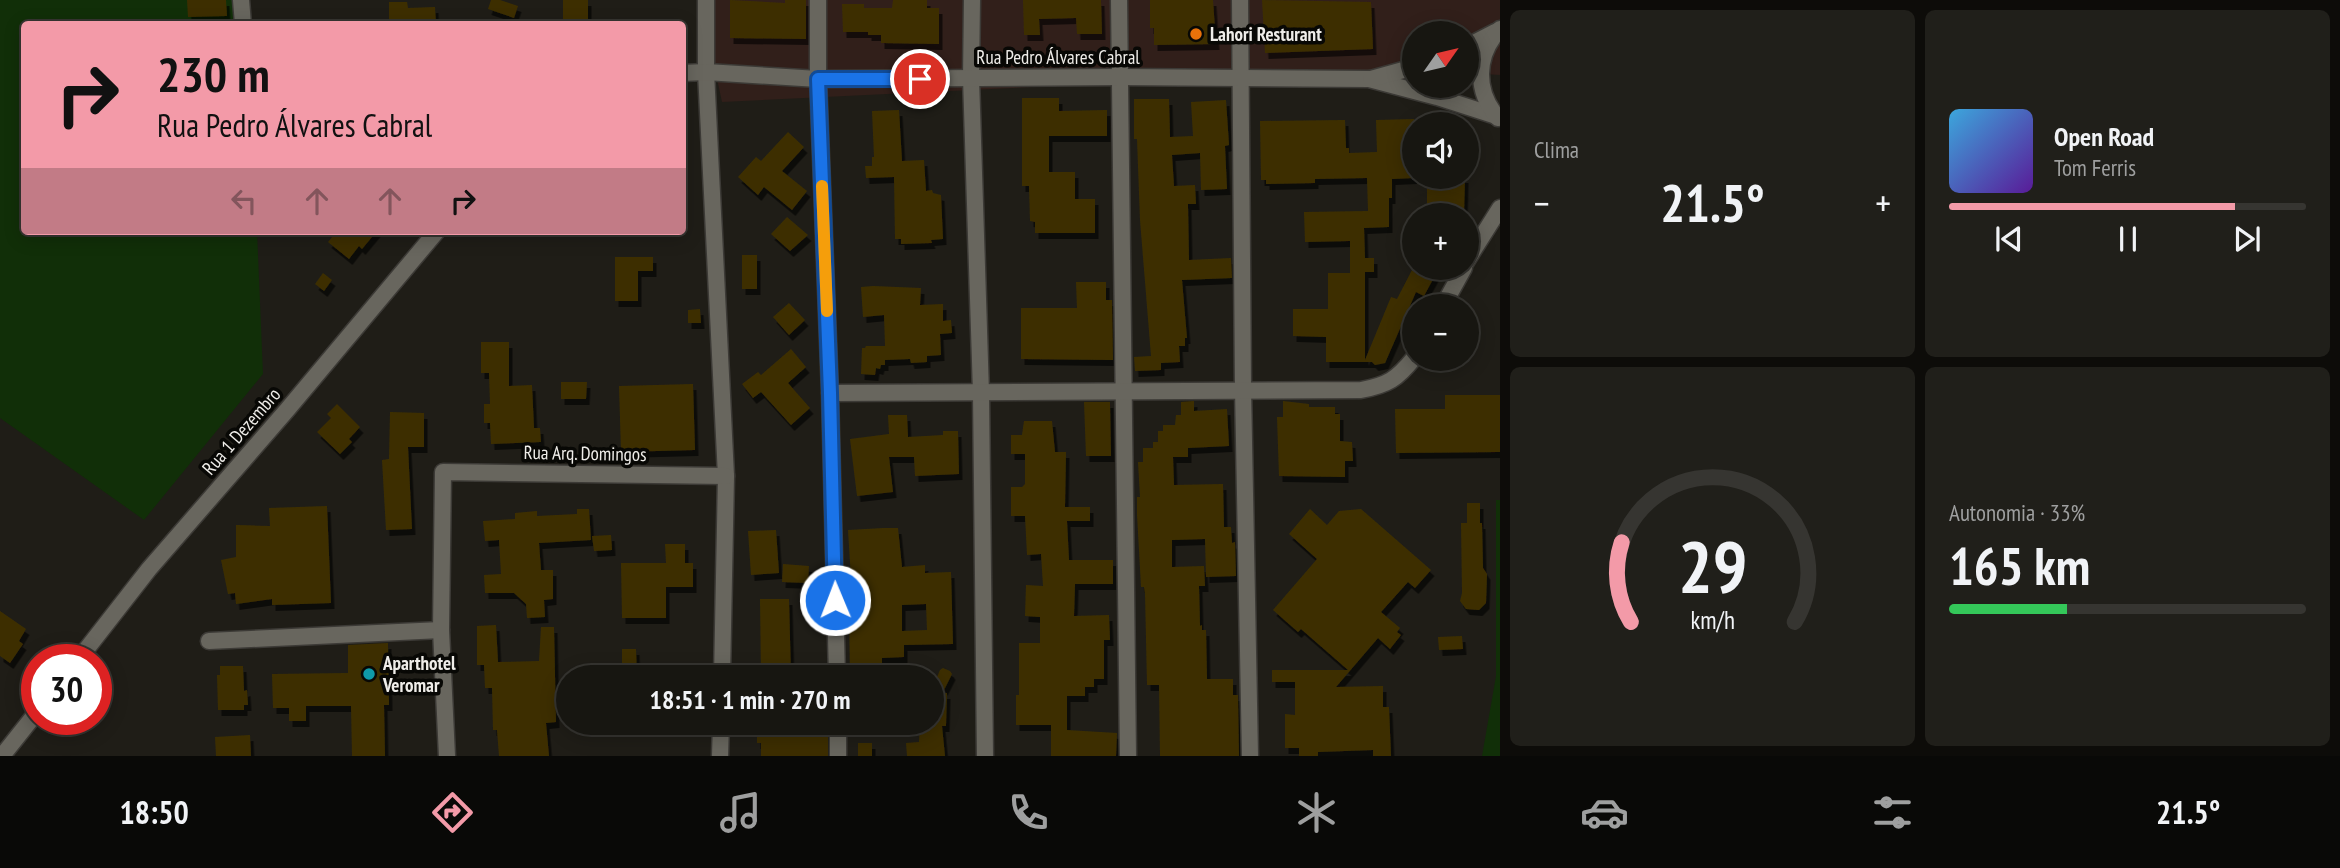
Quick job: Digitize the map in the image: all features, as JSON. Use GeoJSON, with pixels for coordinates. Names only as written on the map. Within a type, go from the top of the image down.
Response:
{"type":"FeatureCollection","features":[{"type":"Feature","properties":{"kind":"street"},"geometry":{"type":"LineString","coordinates":[[241,0],[243,21]]}},
{"type":"Feature","properties":{"kind":"street"},"geometry":{"type":"LineString","coordinates":[[706,0],[706,72],[726,475],[722,665]]}},
{"type":"Feature","properties":{"kind":"street"},"geometry":{"type":"LineString","coordinates":[[818,0],[818,79],[837,665]]}},
{"type":"Feature","properties":{"kind":"street"},"geometry":{"type":"LineString","coordinates":[[972,0],[971,78],[981,393],[985,756]]}},
{"type":"Feature","properties":{"kind":"street"},"geometry":{"type":"LineString","coordinates":[[1119,0],[1128,756]]}},
{"type":"Feature","properties":{"kind":"street"},"geometry":{"type":"LineString","coordinates":[[1240,0],[1243,79],[1243,389],[1250,756]]}},
{"type":"Feature","properties":{"kind":"street"},"geometry":{"type":"LineString","coordinates":[[1479,40],[1499,29]]}},
{"type":"Feature","properties":{"kind":"street"},"geometry":{"type":"LineString","coordinates":[[1498,118],[1486,100],[1480,83],[1481,64],[1487,46],[1499,29]]}},
{"type":"Feature","properties":{"kind":"street"},"geometry":{"type":"LineString","coordinates":[[1369,79],[1402,70]]}},
{"type":"Feature","properties":{"kind":"street"},"geometry":{"type":"LineString","coordinates":[[686,73],[706,72]]}},
{"type":"Feature","properties":{"kind":"street","name":"Rua Pedro Álvares Cabral"},"geometry":{"type":"LineString","coordinates":[[706,72],[818,79],[1369,79]]}},
{"type":"Feature","properties":{"kind":"street"},"geometry":{"type":"LineString","coordinates":[[1369,79],[1437,97],[1498,118]]}},
{"type":"Feature","properties":{"kind":"street"},"geometry":{"type":"LineString","coordinates":[[1479,239],[1498,206]]}},
{"type":"Feature","properties":{"kind":"street","name":"Rua 1 Dezembro"},"geometry":{"type":"LineString","coordinates":[[90,644],[149,569],[434,235]]}},
{"type":"Feature","properties":{"kind":"street"},"geometry":{"type":"LineString","coordinates":[[830,393],[1361,390],[1381,387],[1399,377],[1404,371]]}},
{"type":"Feature","properties":{"kind":"street","name":"Rua Arq. Domingos"},"geometry":{"type":"LineString","coordinates":[[441,630],[443,472],[726,475]]}},
{"type":"Feature","properties":{"kind":"street"},"geometry":{"type":"LineString","coordinates":[[209,641],[441,630],[447,756]]}},
{"type":"Feature","properties":{"kind":"street"},"geometry":{"type":"LineString","coordinates":[[2,756],[21,732]]}},
{"type":"Feature","properties":{"kind":"street"},"geometry":{"type":"LineString","coordinates":[[720,756],[721,735]]}},
{"type":"Feature","properties":{"kind":"street"},"geometry":{"type":"LineString","coordinates":[[838,735],[838,756]]}},
{"type":"Feature","properties":{"kind":"shaded area"},"geometry":{"type":"Polygon","coordinates":[[[700,0],[1500,0],[1500,75],[1479,74],[1479,21],[1402,21],[1402,72],[1344,72],[722,102],[700,0]]]}},
{"type":"Feature","properties":{"kind":"green space"},"geometry":{"type":"Polygon","coordinates":[[[0,0],[247,0],[248,21],[21,21],[21,235],[257,235],[263,374],[144,520],[0,418],[0,0]]]}},
{"type":"Feature","properties":{"kind":"green space"},"geometry":{"type":"Polygon","coordinates":[[[1496,500],[1500,500],[1500,756],[1482,756],[1496,676],[1496,500]]]}},
{"type":"Feature","properties":{"kind":"building"},"geometry":{"type":"Polygon","coordinates":[[[187,0],[226,0],[227,16],[188,17],[187,0]]]}},
{"type":"Feature","properties":{"kind":"building"},"geometry":{"type":"Polygon","coordinates":[[[491,0],[518,6],[514,18],[488,9],[491,0]]]}},
{"type":"Feature","properties":{"kind":"building"},"geometry":{"type":"Polygon","coordinates":[[[563,0],[588,0],[588,21],[563,21],[563,0]]]}},
{"type":"Feature","properties":{"kind":"building"},"geometry":{"type":"Polygon","coordinates":[[[730,0],[785,3],[785,0],[806,0],[806,39],[730,38],[730,0]]]}},
{"type":"Feature","properties":{"kind":"building"},"geometry":{"type":"Polygon","coordinates":[[[893,0],[927,0],[927,8],[939,8],[939,44],[881,43],[881,35],[843,32],[842,4],[864,4],[864,8],[892,8],[893,0]]]}},
{"type":"Feature","properties":{"kind":"building"},"geometry":{"type":"Polygon","coordinates":[[[1023,0],[1101,0],[1102,34],[1077,34],[1076,18],[1039,19],[1040,35],[1024,35],[1023,0]]]}},
{"type":"Feature","properties":{"kind":"building"},"geometry":{"type":"Polygon","coordinates":[[[1150,0],[1213,0],[1216,44],[1154,45],[1154,28],[1150,28],[1150,0]]]}},
{"type":"Feature","properties":{"kind":"building"},"geometry":{"type":"Polygon","coordinates":[[[1262,0],[1371,2],[1373,49],[1265,53],[1262,0]]]}},
{"type":"Feature","properties":{"kind":"building"},"geometry":{"type":"Polygon","coordinates":[[[389,2],[407,2],[408,8],[435,7],[436,21],[389,21],[389,2]]]}},
{"type":"Feature","properties":{"kind":"building"},"geometry":{"type":"Polygon","coordinates":[[[1022,98],[1059,98],[1059,111],[1107,110],[1107,136],[1049,136],[1049,172],[1075,172],[1075,199],[1095,199],[1095,233],[1035,233],[1035,222],[1030,221],[1029,186],[1022,186],[1022,98]]]}},
{"type":"Feature","properties":{"kind":"building"},"geometry":{"type":"Polygon","coordinates":[[[1134,99],[1169,99],[1170,137],[1193,136],[1191,102],[1226,100],[1229,145],[1225,146],[1227,189],[1201,190],[1200,153],[1172,155],[1174,186],[1195,185],[1196,204],[1188,204],[1189,260],[1231,258],[1232,278],[1182,280],[1187,338],[1185,346],[1179,346],[1180,362],[1161,363],[1161,370],[1135,371],[1134,357],[1151,356],[1140,220],[1137,139],[1134,139],[1134,99]]]}},
{"type":"Feature","properties":{"kind":"building"},"geometry":{"type":"Polygon","coordinates":[[[899,110],[902,161],[924,160],[926,191],[932,190],[933,193],[941,195],[943,239],[931,240],[932,243],[901,244],[901,239],[895,239],[894,177],[866,178],[865,166],[872,166],[874,157],[872,111],[899,110]]]}},
{"type":"Feature","properties":{"kind":"building"},"geometry":{"type":"Polygon","coordinates":[[[1402,119],[1402,179],[1392,179],[1389,227],[1364,228],[1365,258],[1374,258],[1374,272],[1365,272],[1365,360],[1391,297],[1397,299],[1407,280],[1433,280],[1425,294],[1402,294],[1402,324],[1385,363],[1375,365],[1372,362],[1326,362],[1326,337],[1293,336],[1293,309],[1328,309],[1328,273],[1350,273],[1350,241],[1305,242],[1304,212],[1368,211],[1367,178],[1266,184],[1266,180],[1261,180],[1260,121],[1345,120],[1346,148],[1349,148],[1349,153],[1377,152],[1376,120],[1402,119]]]}},
{"type":"Feature","properties":{"kind":"building"},"geometry":{"type":"Polygon","coordinates":[[[788,132],[804,147],[782,171],[807,191],[792,210],[764,187],[758,195],[738,177],[756,157],[761,161],[788,132]]]}},
{"type":"Feature","properties":{"kind":"building"},"geometry":{"type":"Polygon","coordinates":[[[1427,189],[1465,189],[1464,203],[1427,203],[1427,189]]]}},
{"type":"Feature","properties":{"kind":"building"},"geometry":{"type":"Polygon","coordinates":[[[787,217],[808,235],[790,251],[771,234],[787,217]]]}},
{"type":"Feature","properties":{"kind":"building"},"geometry":{"type":"Polygon","coordinates":[[[334,235],[374,235],[362,249],[359,246],[349,259],[328,242],[334,235]]]}},
{"type":"Feature","properties":{"kind":"building"},"geometry":{"type":"Polygon","coordinates":[[[742,255],[757,255],[757,289],[742,289],[742,255]]]}},
{"type":"Feature","properties":{"kind":"building"},"geometry":{"type":"Polygon","coordinates":[[[615,257],[653,257],[653,271],[638,271],[638,301],[615,301],[615,257]]]}},
{"type":"Feature","properties":{"kind":"building"},"geometry":{"type":"Polygon","coordinates":[[[323,273],[332,280],[324,291],[315,284],[323,273]]]}},
{"type":"Feature","properties":{"kind":"building"},"geometry":{"type":"Polygon","coordinates":[[[1076,282],[1106,282],[1106,300],[1112,300],[1113,360],[1021,359],[1021,308],[1077,308],[1076,282]]]}},
{"type":"Feature","properties":{"kind":"building"},"geometry":{"type":"Polygon","coordinates":[[[861,287],[921,288],[920,305],[943,304],[943,321],[951,320],[952,333],[940,334],[941,355],[927,356],[927,362],[911,363],[910,359],[885,360],[885,365],[881,365],[880,369],[876,368],[875,375],[861,374],[862,348],[885,346],[884,315],[863,317],[861,287]]]}},
{"type":"Feature","properties":{"kind":"building"},"geometry":{"type":"Polygon","coordinates":[[[789,303],[805,320],[789,335],[773,317],[789,303]]]}},
{"type":"Feature","properties":{"kind":"building"},"geometry":{"type":"Polygon","coordinates":[[[700,309],[701,323],[688,323],[688,310],[700,309]]]}},
{"type":"Feature","properties":{"kind":"building"},"geometry":{"type":"Polygon","coordinates":[[[481,342],[509,342],[509,386],[532,385],[534,428],[540,428],[541,442],[491,444],[490,423],[484,423],[484,404],[490,404],[489,373],[481,373],[481,342]]]}},
{"type":"Feature","properties":{"kind":"building"},"geometry":{"type":"Polygon","coordinates":[[[791,349],[806,367],[788,383],[810,408],[791,425],[761,392],[753,398],[742,384],[758,372],[761,375],[791,349]]]}},
{"type":"Feature","properties":{"kind":"building"},"geometry":{"type":"Polygon","coordinates":[[[561,382],[587,382],[586,399],[561,399],[561,382]]]}},
{"type":"Feature","properties":{"kind":"building"},"geometry":{"type":"Polygon","coordinates":[[[693,384],[695,450],[621,452],[619,386],[693,384]]]}},
{"type":"Feature","properties":{"kind":"building"},"geometry":{"type":"Polygon","coordinates":[[[1445,395],[1500,395],[1500,452],[1396,453],[1395,409],[1445,409],[1445,395]]]}},
{"type":"Feature","properties":{"kind":"building"},"geometry":{"type":"Polygon","coordinates":[[[1194,401],[1194,411],[1227,409],[1229,446],[1188,448],[1188,457],[1173,457],[1174,485],[1223,484],[1224,527],[1231,527],[1232,543],[1235,542],[1236,576],[1206,577],[1205,539],[1172,540],[1172,567],[1204,566],[1205,586],[1199,586],[1200,626],[1202,625],[1202,630],[1206,630],[1207,679],[1233,679],[1233,695],[1238,695],[1239,756],[1160,756],[1159,685],[1147,685],[1145,593],[1144,587],[1141,587],[1137,514],[1137,497],[1140,497],[1138,462],[1143,462],[1143,448],[1153,448],[1153,442],[1158,442],[1158,431],[1163,431],[1163,425],[1175,425],[1176,415],[1181,415],[1181,402],[1194,401]]]}},
{"type":"Feature","properties":{"kind":"building"},"geometry":{"type":"Polygon","coordinates":[[[1283,401],[1309,404],[1309,407],[1335,407],[1335,414],[1340,414],[1340,441],[1352,442],[1353,461],[1345,461],[1345,477],[1279,476],[1277,417],[1283,417],[1283,401]]]}},
{"type":"Feature","properties":{"kind":"building"},"geometry":{"type":"Polygon","coordinates":[[[1084,402],[1110,402],[1111,456],[1086,456],[1084,402]]]}},
{"type":"Feature","properties":{"kind":"building"},"geometry":{"type":"Polygon","coordinates":[[[337,404],[360,427],[349,439],[352,442],[340,454],[317,432],[331,418],[327,414],[337,404]]]}},
{"type":"Feature","properties":{"kind":"building"},"geometry":{"type":"Polygon","coordinates":[[[390,412],[424,413],[424,447],[408,447],[412,529],[386,530],[382,460],[389,459],[390,412]]]}},
{"type":"Feature","properties":{"kind":"building"},"geometry":{"type":"Polygon","coordinates":[[[888,415],[907,415],[908,437],[943,435],[943,431],[958,431],[959,474],[915,476],[914,457],[889,457],[893,492],[857,496],[850,439],[889,434],[888,415]]]}},
{"type":"Feature","properties":{"kind":"building"},"geometry":{"type":"Polygon","coordinates":[[[1024,421],[1052,421],[1055,452],[1066,452],[1065,507],[1090,507],[1090,521],[1067,521],[1069,560],[1113,560],[1113,584],[1075,584],[1074,616],[1109,615],[1110,640],[1104,640],[1104,679],[1094,679],[1094,687],[1085,687],[1085,696],[1067,696],[1067,730],[1117,733],[1116,756],[1051,756],[1051,725],[1016,725],[1019,643],[1040,643],[1040,617],[1025,616],[1026,585],[1043,586],[1041,554],[1027,555],[1025,516],[1011,516],[1011,487],[1022,487],[1025,484],[1025,454],[1011,454],[1011,435],[1022,435],[1024,421]]]}},
{"type":"Feature","properties":{"kind":"building"},"geometry":{"type":"Polygon","coordinates":[[[1467,503],[1480,503],[1483,568],[1487,574],[1486,603],[1479,610],[1466,609],[1460,601],[1461,523],[1467,523],[1467,503]]]}},
{"type":"Feature","properties":{"kind":"building"},"geometry":{"type":"Polygon","coordinates":[[[327,506],[331,603],[272,605],[272,599],[236,604],[235,593],[228,594],[221,560],[236,557],[236,525],[270,526],[269,508],[327,506]]]}},
{"type":"Feature","properties":{"kind":"building"},"geometry":{"type":"Polygon","coordinates":[[[577,509],[589,509],[591,540],[539,543],[541,570],[553,570],[553,599],[544,600],[545,617],[527,618],[526,604],[514,593],[485,593],[484,575],[501,574],[499,540],[485,541],[483,521],[515,519],[515,513],[537,511],[537,516],[577,514],[577,509]]]}},
{"type":"Feature","properties":{"kind":"building"},"geometry":{"type":"Polygon","coordinates":[[[1310,509],[1327,525],[1339,511],[1361,509],[1431,570],[1415,588],[1408,582],[1381,612],[1400,628],[1397,632],[1401,635],[1390,649],[1378,638],[1336,687],[1383,686],[1383,707],[1389,707],[1391,756],[1373,756],[1373,750],[1318,752],[1318,756],[1299,756],[1299,748],[1285,748],[1285,714],[1295,715],[1295,682],[1272,682],[1272,670],[1348,670],[1301,629],[1298,632],[1273,610],[1317,559],[1289,534],[1310,509]]]}},
{"type":"Feature","properties":{"kind":"building"},"geometry":{"type":"Polygon","coordinates":[[[898,528],[902,567],[925,565],[925,573],[951,572],[953,644],[904,645],[904,657],[882,658],[882,665],[850,665],[849,611],[853,612],[848,530],[898,528]],[[926,604],[902,605],[902,631],[927,630],[926,604]]]}},
{"type":"Feature","properties":{"kind":"building"},"geometry":{"type":"Polygon","coordinates":[[[776,530],[779,573],[751,575],[748,531],[776,530]]]}},
{"type":"Feature","properties":{"kind":"building"},"geometry":{"type":"Polygon","coordinates":[[[611,535],[612,550],[594,551],[592,536],[611,535]]]}},
{"type":"Feature","properties":{"kind":"building"},"geometry":{"type":"Polygon","coordinates":[[[665,544],[685,544],[685,563],[693,563],[693,587],[666,587],[666,618],[622,618],[621,563],[666,563],[665,544]]]}},
{"type":"Feature","properties":{"kind":"building"},"geometry":{"type":"Polygon","coordinates":[[[783,564],[809,566],[808,583],[782,582],[783,564]]]}},
{"type":"Feature","properties":{"kind":"building"},"geometry":{"type":"Polygon","coordinates":[[[760,599],[789,599],[791,665],[761,665],[760,599]]]}},
{"type":"Feature","properties":{"kind":"building"},"geometry":{"type":"Polygon","coordinates":[[[0,611],[26,629],[19,641],[23,644],[10,663],[0,656],[0,611]]]}},
{"type":"Feature","properties":{"kind":"building"},"geometry":{"type":"Polygon","coordinates":[[[496,625],[498,662],[539,661],[541,627],[554,627],[556,722],[546,723],[549,756],[499,756],[497,730],[493,730],[492,688],[485,688],[484,665],[477,665],[477,626],[496,625]]]}},
{"type":"Feature","properties":{"kind":"building"},"geometry":{"type":"Polygon","coordinates":[[[1462,636],[1463,649],[1439,650],[1438,637],[1462,636]]]}},
{"type":"Feature","properties":{"kind":"building"},"geometry":{"type":"Polygon","coordinates":[[[388,643],[389,705],[384,705],[385,756],[352,756],[351,706],[306,706],[306,721],[289,721],[289,708],[273,708],[272,674],[348,673],[348,645],[388,643]]]}},
{"type":"Feature","properties":{"kind":"building"},"geometry":{"type":"Polygon","coordinates":[[[622,649],[636,649],[637,665],[622,665],[622,649]]]}},
{"type":"Feature","properties":{"kind":"building"},"geometry":{"type":"Polygon","coordinates":[[[220,666],[243,666],[244,691],[247,690],[248,705],[244,705],[244,710],[218,710],[217,675],[220,675],[220,666]]]}},
{"type":"Feature","properties":{"kind":"building"},"geometry":{"type":"Polygon","coordinates":[[[944,668],[952,674],[944,690],[944,668]]]}},
{"type":"Feature","properties":{"kind":"building"},"geometry":{"type":"Polygon","coordinates":[[[944,693],[947,693],[944,726],[944,693]]]}},
{"type":"Feature","properties":{"kind":"building"},"geometry":{"type":"Polygon","coordinates":[[[250,735],[251,756],[216,756],[215,737],[250,735]]]}},
{"type":"Feature","properties":{"kind":"building"},"geometry":{"type":"Polygon","coordinates":[[[757,735],[828,735],[828,756],[761,756],[761,743],[757,743],[757,735]]]}},
{"type":"Feature","properties":{"kind":"building"},"geometry":{"type":"Polygon","coordinates":[[[919,735],[943,735],[945,756],[907,756],[906,743],[919,742],[919,735]]]}},
{"type":"Feature","properties":{"kind":"building"},"geometry":{"type":"Polygon","coordinates":[[[858,743],[872,743],[872,756],[858,756],[858,743]]]}},
{"type":"Feature","properties":{"kind":"slow traffic"},"geometry":{"type":"LineString","coordinates":[[822,186],[827,311]]}},
{"type":"Feature","properties":{"kind":"place","name":"Lahori Resturant"},"geometry":{"type":"Point","coordinates":[1196,34]}},
{"type":"Feature","properties":{"kind":"place","name":"Aparthotel Veromar"},"geometry":{"type":"Point","coordinates":[369,674]}},
{"type":"Feature","properties":{"kind":"route"},"geometry":{"type":"LineString","coordinates":[[835,600],[818,79],[920,79]]}}]}
